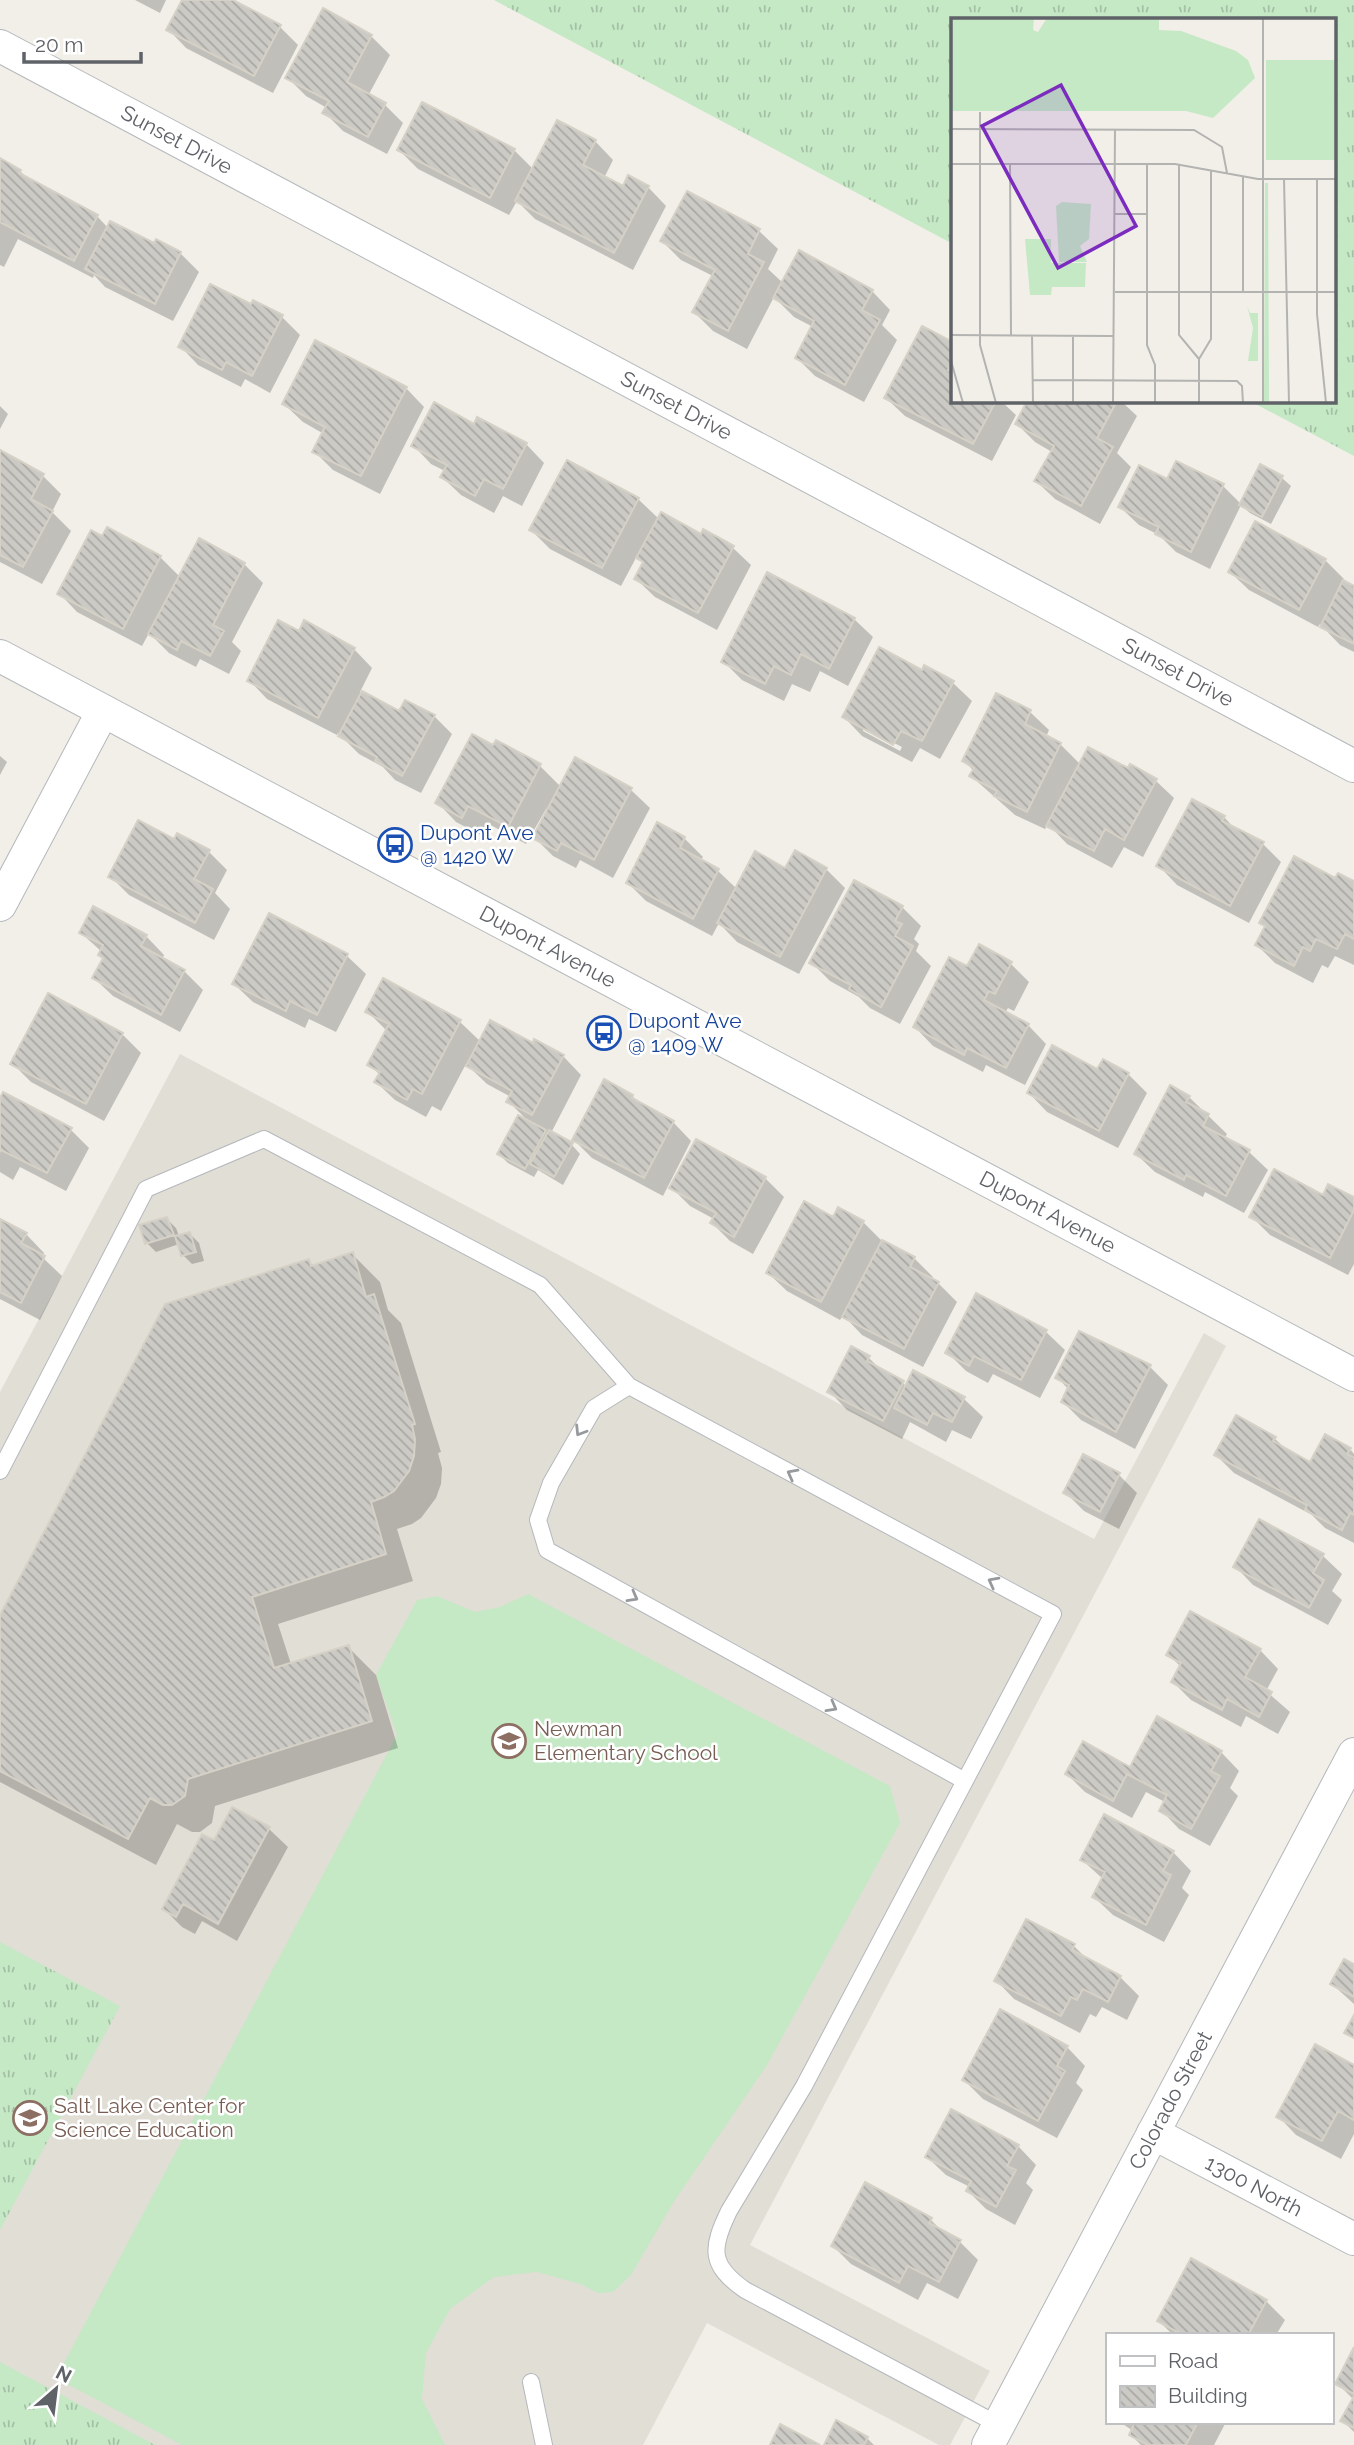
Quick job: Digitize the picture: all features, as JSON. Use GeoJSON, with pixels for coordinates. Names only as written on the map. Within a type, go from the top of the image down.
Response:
{"type":"FeatureCollection","features":[{"type":"Feature","properties":{"kind":"street","name":"Sunset Drive"},"geometry":{"type":"LineString","coordinates":[[0,46],[1354,766]]}},
{"type":"Feature","properties":{"kind":"street","name":"Dupont Avenue"},"geometry":{"type":"LineString","coordinates":[[0,656],[1354,1375]]}},
{"type":"Feature","properties":{"kind":"street"},"geometry":{"type":"LineString","coordinates":[[0,905],[103,711]]}},
{"type":"Feature","properties":{"kind":"street","name":"Colorado Street"},"geometry":{"type":"LineString","coordinates":[[994,2435],[1354,1754]]}},
{"type":"Feature","properties":{"kind":"street","name":"1300 North"},"geometry":{"type":"LineString","coordinates":[[1153,2133],[1354,2238]]}},
{"type":"Feature","properties":{"kind":"lane"},"geometry":{"type":"LineString","coordinates":[[0,1471],[146,1189],[264,1139],[540,1286],[629,1386],[1053,1614],[804,2086],[729,2211],[722,2225],[715,2252],[718,2265],[727,2278],[745,2290],[994,2435]]}},
{"type":"Feature","properties":{"kind":"lane"},"geometry":{"type":"LineString","coordinates":[[629,1386],[594,1408],[551,1483],[538,1520],[547,1550],[965,1781]]}},
{"type":"Feature","properties":{"kind":"lane"},"geometry":{"type":"LineString","coordinates":[[531,2382],[544,2445]]}},
{"type":"Feature","properties":{"kind":"shaded area","name":"Newman Elementary School"},"geometry":{"type":"Polygon","coordinates":[[[180,1054],[1094,1539],[1204,1333],[1226,1346],[750,2245],[990,2371],[950,2445],[939,2445],[707,2323],[643,2445],[0,2445],[0,1392],[180,1054]]]}},
{"type":"Feature","properties":{"kind":"green space"},"geometry":{"type":"Polygon","coordinates":[[[494,0],[1354,0],[1354,456],[1252,402],[1336,402],[1336,18],[951,18],[951,243],[494,0]]]}},
{"type":"Feature","properties":{"kind":"green space"},"geometry":{"type":"Polygon","coordinates":[[[528,1594],[890,1786],[900,1823],[767,2065],[673,2203],[631,2275],[613,2292],[598,2293],[580,2284],[537,2272],[494,2277],[450,2309],[426,2353],[422,2399],[445,2445],[182,2445],[56,2378],[397,1735],[376,1675],[417,1600],[437,1596],[475,1612],[500,1607],[528,1594]]]}},
{"type":"Feature","properties":{"kind":"green space","name":"Salt Lake Center for Science Education"},"geometry":{"type":"Polygon","coordinates":[[[0,1942],[120,2006],[0,2230],[0,1942]]]}},
{"type":"Feature","properties":{"kind":"green space"},"geometry":{"type":"Polygon","coordinates":[[[0,2362],[155,2445],[0,2445],[0,2362]]]}},
{"type":"Feature","properties":{"kind":"building"},"geometry":{"type":"Polygon","coordinates":[[[182,0],[233,0],[281,25],[254,76],[166,30],[182,0]]]}},
{"type":"Feature","properties":{"kind":"building"},"geometry":{"type":"Polygon","coordinates":[[[323,8],[372,35],[347,82],[386,103],[368,137],[322,113],[329,101],[285,78],[323,8]]]}},
{"type":"Feature","properties":{"kind":"building"},"geometry":{"type":"Polygon","coordinates":[[[422,102],[515,149],[490,198],[397,150],[422,102]]]}},
{"type":"Feature","properties":{"kind":"building"},"geometry":{"type":"Polygon","coordinates":[[[557,120],[596,140],[583,165],[623,186],[628,175],[649,186],[614,253],[515,201],[557,120]]]}},
{"type":"Feature","properties":{"kind":"building"},"geometry":{"type":"Polygon","coordinates":[[[0,158],[21,170],[19,173],[98,215],[74,261],[0,222],[0,158]]]}},
{"type":"Feature","properties":{"kind":"building"},"geometry":{"type":"Polygon","coordinates":[[[687,191],[760,229],[748,254],[764,262],[728,331],[692,312],[715,270],[660,241],[687,191]]]}},
{"type":"Feature","properties":{"kind":"building"},"geometry":{"type":"Polygon","coordinates":[[[110,221],[154,243],[156,239],[181,252],[155,304],[85,269],[110,221]]]}},
{"type":"Feature","properties":{"kind":"building"},"geometry":{"type":"Polygon","coordinates":[[[799,250],[873,290],[862,310],[880,320],[845,385],[795,358],[814,321],[773,298],[799,250]]]}},
{"type":"Feature","properties":{"kind":"building"},"geometry":{"type":"Polygon","coordinates":[[[210,284],[251,304],[253,300],[283,315],[252,376],[226,362],[222,370],[178,347],[210,284]]]}},
{"type":"Feature","properties":{"kind":"building"},"geometry":{"type":"Polygon","coordinates":[[[922,326],[951,341],[951,364],[948,370],[951,371],[951,402],[995,402],[973,444],[884,398],[922,326]]]}},
{"type":"Feature","properties":{"kind":"building"},"geometry":{"type":"Polygon","coordinates":[[[315,340],[407,387],[361,476],[312,452],[325,427],[282,404],[315,340]]]}},
{"type":"Feature","properties":{"kind":"building"},"geometry":{"type":"Polygon","coordinates":[[[434,402],[474,424],[477,417],[527,443],[503,489],[484,479],[475,496],[440,477],[447,465],[411,446],[434,402]]]}},
{"type":"Feature","properties":{"kind":"building"},"geometry":{"type":"Polygon","coordinates":[[[1026,402],[1116,402],[1097,438],[1113,447],[1081,506],[1034,481],[1054,446],[1015,424],[1026,402]]]}},
{"type":"Feature","properties":{"kind":"building"},"geometry":{"type":"Polygon","coordinates":[[[0,450],[44,474],[31,499],[53,511],[23,567],[0,555],[0,450]]]}},
{"type":"Feature","properties":{"kind":"building"},"geometry":{"type":"Polygon","coordinates":[[[567,460],[639,498],[602,568],[529,530],[567,460]]]}},
{"type":"Feature","properties":{"kind":"building"},"geometry":{"type":"Polygon","coordinates":[[[1176,461],[1224,484],[1191,552],[1155,534],[1159,527],[1118,507],[1139,465],[1167,479],[1176,461]]]}},
{"type":"Feature","properties":{"kind":"building"},"geometry":{"type":"Polygon","coordinates":[[[1260,464],[1283,476],[1262,517],[1239,505],[1260,464]]]}},
{"type":"Feature","properties":{"kind":"building"},"geometry":{"type":"Polygon","coordinates":[[[661,512],[701,534],[703,529],[734,546],[698,613],[634,579],[643,562],[636,558],[661,512]]]}},
{"type":"Feature","properties":{"kind":"building"},"geometry":{"type":"Polygon","coordinates":[[[1255,521],[1326,559],[1299,610],[1228,572],[1255,521]]]}},
{"type":"Feature","properties":{"kind":"building"},"geometry":{"type":"Polygon","coordinates":[[[107,527],[161,556],[123,629],[57,594],[91,530],[102,536],[107,527]]]}},
{"type":"Feature","properties":{"kind":"building"},"geometry":{"type":"Polygon","coordinates":[[[199,538],[245,563],[213,625],[224,631],[210,656],[181,641],[177,650],[148,634],[199,538]]]}},
{"type":"Feature","properties":{"kind":"building"},"geometry":{"type":"Polygon","coordinates":[[[767,572],[855,618],[829,669],[801,654],[791,675],[774,666],[765,684],[721,662],[767,572]]]}},
{"type":"Feature","properties":{"kind":"building"},"geometry":{"type":"Polygon","coordinates":[[[1343,580],[1354,586],[1354,644],[1320,627],[1343,580]]]}},
{"type":"Feature","properties":{"kind":"building"},"geometry":{"type":"Polygon","coordinates":[[[278,620],[299,631],[304,620],[355,648],[318,718],[247,681],[278,620]]]}},
{"type":"Feature","properties":{"kind":"building"},"geometry":{"type":"Polygon","coordinates":[[[879,647],[922,670],[924,665],[954,681],[922,741],[901,731],[893,745],[842,717],[879,647]]]}},
{"type":"Feature","properties":{"kind":"building"},"geometry":{"type":"Polygon","coordinates":[[[362,691],[399,711],[405,700],[435,715],[402,776],[375,761],[377,757],[338,736],[362,691]]]}},
{"type":"Feature","properties":{"kind":"building"},"geometry":{"type":"Polygon","coordinates":[[[996,693],[1031,710],[1025,724],[1061,743],[1027,812],[994,796],[997,791],[969,776],[974,768],[962,761],[996,693]]]}},
{"type":"Feature","properties":{"kind":"building"},"geometry":{"type":"Polygon","coordinates":[[[472,734],[493,745],[496,740],[541,764],[508,827],[468,806],[462,818],[435,803],[472,734]]]}},
{"type":"Feature","properties":{"kind":"building"},"geometry":{"type":"Polygon","coordinates":[[[1088,747],[1128,768],[1130,764],[1157,779],[1124,840],[1105,829],[1094,851],[1046,826],[1088,747]]]}},
{"type":"Feature","properties":{"kind":"building"},"geometry":{"type":"Polygon","coordinates":[[[575,757],[632,788],[594,860],[561,843],[557,851],[532,838],[575,757]]]}},
{"type":"Feature","properties":{"kind":"building"},"geometry":{"type":"Polygon","coordinates":[[[1192,799],[1225,816],[1222,821],[1264,842],[1230,906],[1156,866],[1192,799]]]}},
{"type":"Feature","properties":{"kind":"building"},"geometry":{"type":"Polygon","coordinates":[[[138,820],[174,839],[177,833],[210,850],[194,879],[213,889],[195,923],[108,877],[138,820]]]}},
{"type":"Feature","properties":{"kind":"building"},"geometry":{"type":"Polygon","coordinates":[[[657,822],[685,837],[680,848],[719,869],[693,919],[626,883],[657,822]]]}},
{"type":"Feature","properties":{"kind":"building"},"geometry":{"type":"Polygon","coordinates":[[[795,850],[827,868],[780,957],[717,923],[755,851],[785,868],[795,850]]]}},
{"type":"Feature","properties":{"kind":"building"},"geometry":{"type":"Polygon","coordinates":[[[1294,856],[1335,878],[1338,873],[1354,881],[1354,939],[1345,934],[1337,949],[1316,939],[1310,951],[1303,947],[1294,966],[1255,945],[1265,926],[1259,923],[1294,856]]]}},
{"type":"Feature","properties":{"kind":"building"},"geometry":{"type":"Polygon","coordinates":[[[854,880],[903,906],[895,921],[902,924],[895,936],[913,946],[881,1007],[849,989],[851,985],[809,963],[854,880]]]}},
{"type":"Feature","properties":{"kind":"building"},"geometry":{"type":"Polygon","coordinates":[[[93,906],[147,935],[141,946],[185,970],[161,1015],[92,978],[103,958],[98,955],[103,945],[79,933],[93,906]]]}},
{"type":"Feature","properties":{"kind":"building"},"geometry":{"type":"Polygon","coordinates":[[[269,913],[348,954],[317,1015],[290,1001],[286,1011],[232,984],[269,913]]]}},
{"type":"Feature","properties":{"kind":"building"},"geometry":{"type":"Polygon","coordinates":[[[979,944],[1012,962],[995,994],[989,991],[984,1000],[1029,1024],[1006,1068],[967,1048],[964,1055],[913,1027],[949,957],[967,966],[979,944]]]}},
{"type":"Feature","properties":{"kind":"building"},"geometry":{"type":"Polygon","coordinates":[[[383,978],[461,1020],[422,1094],[413,1089],[407,1100],[374,1082],[380,1072],[367,1065],[389,1024],[365,1012],[383,978]]]}},
{"type":"Feature","properties":{"kind":"building"},"geometry":{"type":"Polygon","coordinates":[[[48,993],[123,1033],[86,1104],[10,1064],[48,993]]]}},
{"type":"Feature","properties":{"kind":"building"},"geometry":{"type":"Polygon","coordinates":[[[490,1020],[533,1043],[534,1039],[564,1055],[532,1115],[506,1102],[512,1091],[466,1066],[490,1020]]]}},
{"type":"Feature","properties":{"kind":"building"},"geometry":{"type":"Polygon","coordinates":[[[1052,1045],[1097,1069],[1103,1059],[1129,1073],[1099,1131],[1027,1093],[1052,1045]]]}},
{"type":"Feature","properties":{"kind":"building"},"geometry":{"type":"Polygon","coordinates":[[[604,1079],[674,1121],[644,1178],[572,1140],[604,1079]]]}},
{"type":"Feature","properties":{"kind":"building"},"geometry":{"type":"Polygon","coordinates":[[[1170,1085],[1190,1096],[1186,1102],[1209,1114],[1203,1126],[1250,1150],[1226,1196],[1186,1175],[1184,1180],[1134,1154],[1170,1085]]]}},
{"type":"Feature","properties":{"kind":"building"},"geometry":{"type":"Polygon","coordinates":[[[3,1092],[72,1128],[47,1173],[1,1150],[0,1152],[0,1098],[3,1092]]]}},
{"type":"Feature","properties":{"kind":"building"},"geometry":{"type":"Polygon","coordinates":[[[518,1115],[546,1130],[525,1169],[497,1154],[518,1115]]]}},
{"type":"Feature","properties":{"kind":"building"},"geometry":{"type":"Polygon","coordinates":[[[549,1130],[573,1143],[554,1177],[530,1164],[549,1130]]]}},
{"type":"Feature","properties":{"kind":"building"},"geometry":{"type":"Polygon","coordinates":[[[696,1139],[766,1177],[734,1237],[710,1223],[716,1213],[669,1188],[696,1139]]]}},
{"type":"Feature","properties":{"kind":"building"},"geometry":{"type":"Polygon","coordinates":[[[1274,1169],[1323,1195],[1328,1184],[1354,1197],[1354,1210],[1330,1258],[1249,1217],[1274,1169]]]}},
{"type":"Feature","properties":{"kind":"building"},"geometry":{"type":"Polygon","coordinates":[[[804,1201],[833,1217],[838,1207],[864,1221],[821,1302],[766,1273],[804,1201]]]}},
{"type":"Feature","properties":{"kind":"building"},"geometry":{"type":"Polygon","coordinates":[[[167,1217],[174,1235],[145,1244],[139,1225],[167,1217]]]}},
{"type":"Feature","properties":{"kind":"building"},"geometry":{"type":"Polygon","coordinates":[[[0,1219],[27,1233],[21,1243],[45,1256],[21,1303],[0,1292],[0,1219]]]}},
{"type":"Feature","properties":{"kind":"building"},"geometry":{"type":"Polygon","coordinates":[[[190,1232],[196,1252],[181,1256],[175,1236],[190,1232]]]}},
{"type":"Feature","properties":{"kind":"building"},"geometry":{"type":"Polygon","coordinates":[[[882,1240],[915,1257],[910,1267],[939,1282],[904,1349],[842,1317],[882,1240]]]}},
{"type":"Feature","properties":{"kind":"building"},"geometry":{"type":"Polygon","coordinates":[[[353,1252],[366,1297],[374,1294],[415,1424],[412,1425],[414,1456],[409,1471],[394,1491],[371,1502],[386,1554],[252,1597],[274,1668],[349,1645],[372,1721],[188,1779],[185,1796],[172,1805],[163,1805],[150,1798],[128,1839],[0,1771],[0,1615],[165,1304],[309,1259],[311,1266],[353,1252]]]}},
{"type":"Feature","properties":{"kind":"building"},"geometry":{"type":"Polygon","coordinates":[[[976,1293],[1047,1330],[1021,1380],[974,1356],[969,1366],[945,1353],[976,1293]]]}},
{"type":"Feature","properties":{"kind":"building"},"geometry":{"type":"Polygon","coordinates":[[[1079,1331],[1151,1365],[1116,1432],[1061,1402],[1069,1385],[1055,1378],[1079,1331]]]}},
{"type":"Feature","properties":{"kind":"building"},"geometry":{"type":"Polygon","coordinates":[[[851,1346],[870,1356],[867,1361],[904,1381],[883,1421],[827,1392],[851,1346]]]}},
{"type":"Feature","properties":{"kind":"building"},"geometry":{"type":"Polygon","coordinates":[[[913,1370],[965,1397],[952,1422],[933,1413],[927,1425],[894,1408],[913,1370]]]}},
{"type":"Feature","properties":{"kind":"building"},"geometry":{"type":"Polygon","coordinates":[[[1236,1415],[1276,1437],[1273,1441],[1310,1462],[1325,1434],[1351,1448],[1347,1454],[1354,1458],[1354,1515],[1350,1513],[1342,1530],[1305,1510],[1307,1505],[1214,1455],[1236,1415]]]}},
{"type":"Feature","properties":{"kind":"building"},"geometry":{"type":"Polygon","coordinates":[[[1083,1454],[1120,1473],[1100,1512],[1063,1493],[1083,1454]]]}},
{"type":"Feature","properties":{"kind":"building"},"geometry":{"type":"Polygon","coordinates":[[[1259,1519],[1324,1554],[1313,1573],[1324,1580],[1309,1608],[1233,1567],[1259,1519]]]}},
{"type":"Feature","properties":{"kind":"building"},"geometry":{"type":"Polygon","coordinates":[[[1190,1611],[1261,1649],[1245,1677],[1272,1692],[1259,1717],[1227,1699],[1222,1710],[1171,1682],[1181,1663],[1166,1655],[1190,1611]]]}},
{"type":"Feature","properties":{"kind":"building"},"geometry":{"type":"Polygon","coordinates":[[[1157,1716],[1222,1751],[1211,1771],[1220,1776],[1191,1829],[1159,1811],[1167,1795],[1127,1774],[1113,1801],[1065,1774],[1083,1741],[1130,1767],[1157,1716]]]}},
{"type":"Feature","properties":{"kind":"building"},"geometry":{"type":"Polygon","coordinates":[[[232,1807],[270,1827],[218,1924],[183,1904],[176,1917],[162,1909],[202,1834],[214,1840],[232,1807]]]}},
{"type":"Feature","properties":{"kind":"building"},"geometry":{"type":"Polygon","coordinates":[[[1104,1814],[1174,1851],[1163,1871],[1171,1875],[1146,1925],[1092,1897],[1105,1872],[1080,1860],[1104,1814]]]}},
{"type":"Feature","properties":{"kind":"building"},"geometry":{"type":"Polygon","coordinates":[[[1026,1919],[1075,1944],[1072,1950],[1121,1976],[1108,2002],[1083,1989],[1077,2000],[1071,1997],[1061,2016],[994,1981],[1026,1919]]]}},
{"type":"Feature","properties":{"kind":"building"},"geometry":{"type":"Polygon","coordinates":[[[1344,1959],[1354,1964],[1354,1997],[1330,1984],[1344,1959]]]}},
{"type":"Feature","properties":{"kind":"building"},"geometry":{"type":"Polygon","coordinates":[[[1000,2009],[1068,2046],[1057,2066],[1065,2071],[1038,2121],[962,2080],[1000,2009]]]}},
{"type":"Feature","properties":{"kind":"building"},"geometry":{"type":"Polygon","coordinates":[[[1354,2015],[1354,2038],[1344,2033],[1354,2015]]]}},
{"type":"Feature","properties":{"kind":"building"},"geometry":{"type":"Polygon","coordinates":[[[1315,2044],[1354,2065],[1354,2120],[1338,2111],[1322,2141],[1276,2117],[1315,2044]]]}},
{"type":"Feature","properties":{"kind":"building"},"geometry":{"type":"Polygon","coordinates":[[[951,2109],[1019,2145],[1007,2166],[1016,2170],[996,2207],[966,2191],[971,2181],[925,2157],[951,2109]]]}},
{"type":"Feature","properties":{"kind":"building"},"geometry":{"type":"Polygon","coordinates":[[[865,2182],[932,2218],[929,2223],[961,2240],[939,2282],[908,2266],[899,2283],[831,2246],[865,2182]]]}},
{"type":"Feature","properties":{"kind":"building"},"geometry":{"type":"Polygon","coordinates":[[[1191,2258],[1267,2300],[1249,2333],[1179,2333],[1157,2321],[1191,2258]]]}},
{"type":"Feature","properties":{"kind":"building"},"geometry":{"type":"Polygon","coordinates":[[[1354,2347],[1354,2394],[1335,2384],[1354,2347]]]}},
{"type":"Feature","properties":{"kind":"building"},"geometry":{"type":"Polygon","coordinates":[[[1354,2396],[1354,2428],[1340,2421],[1354,2396]]]}},
{"type":"Feature","properties":{"kind":"building"},"geometry":{"type":"Polygon","coordinates":[[[836,2420],[868,2437],[864,2445],[824,2445],[836,2420]]]}},
{"type":"Feature","properties":{"kind":"building"},"geometry":{"type":"Polygon","coordinates":[[[780,2424],[820,2445],[770,2445],[780,2424]]]}},
{"type":"Feature","properties":{"kind":"building"},"geometry":{"type":"Polygon","coordinates":[[[1134,2424],[1197,2424],[1186,2445],[1148,2445],[1129,2435],[1134,2424]]]}},
{"type":"Feature","properties":{"kind":"place","name":"Dupont Ave @ 1420 W"},"geometry":{"type":"Point","coordinates":[395,845]}},
{"type":"Feature","properties":{"kind":"place","name":"Dupont Ave @ 1409 W"},"geometry":{"type":"Point","coordinates":[604,1033]}},
{"type":"Feature","properties":{"kind":"place","name":"Newman Elementary School"},"geometry":{"type":"Point","coordinates":[509,1741]}},
{"type":"Feature","properties":{"kind":"place","name":"Salt Lake Center for Science Education"},"geometry":{"type":"Point","coordinates":[30,2118]}}]}
